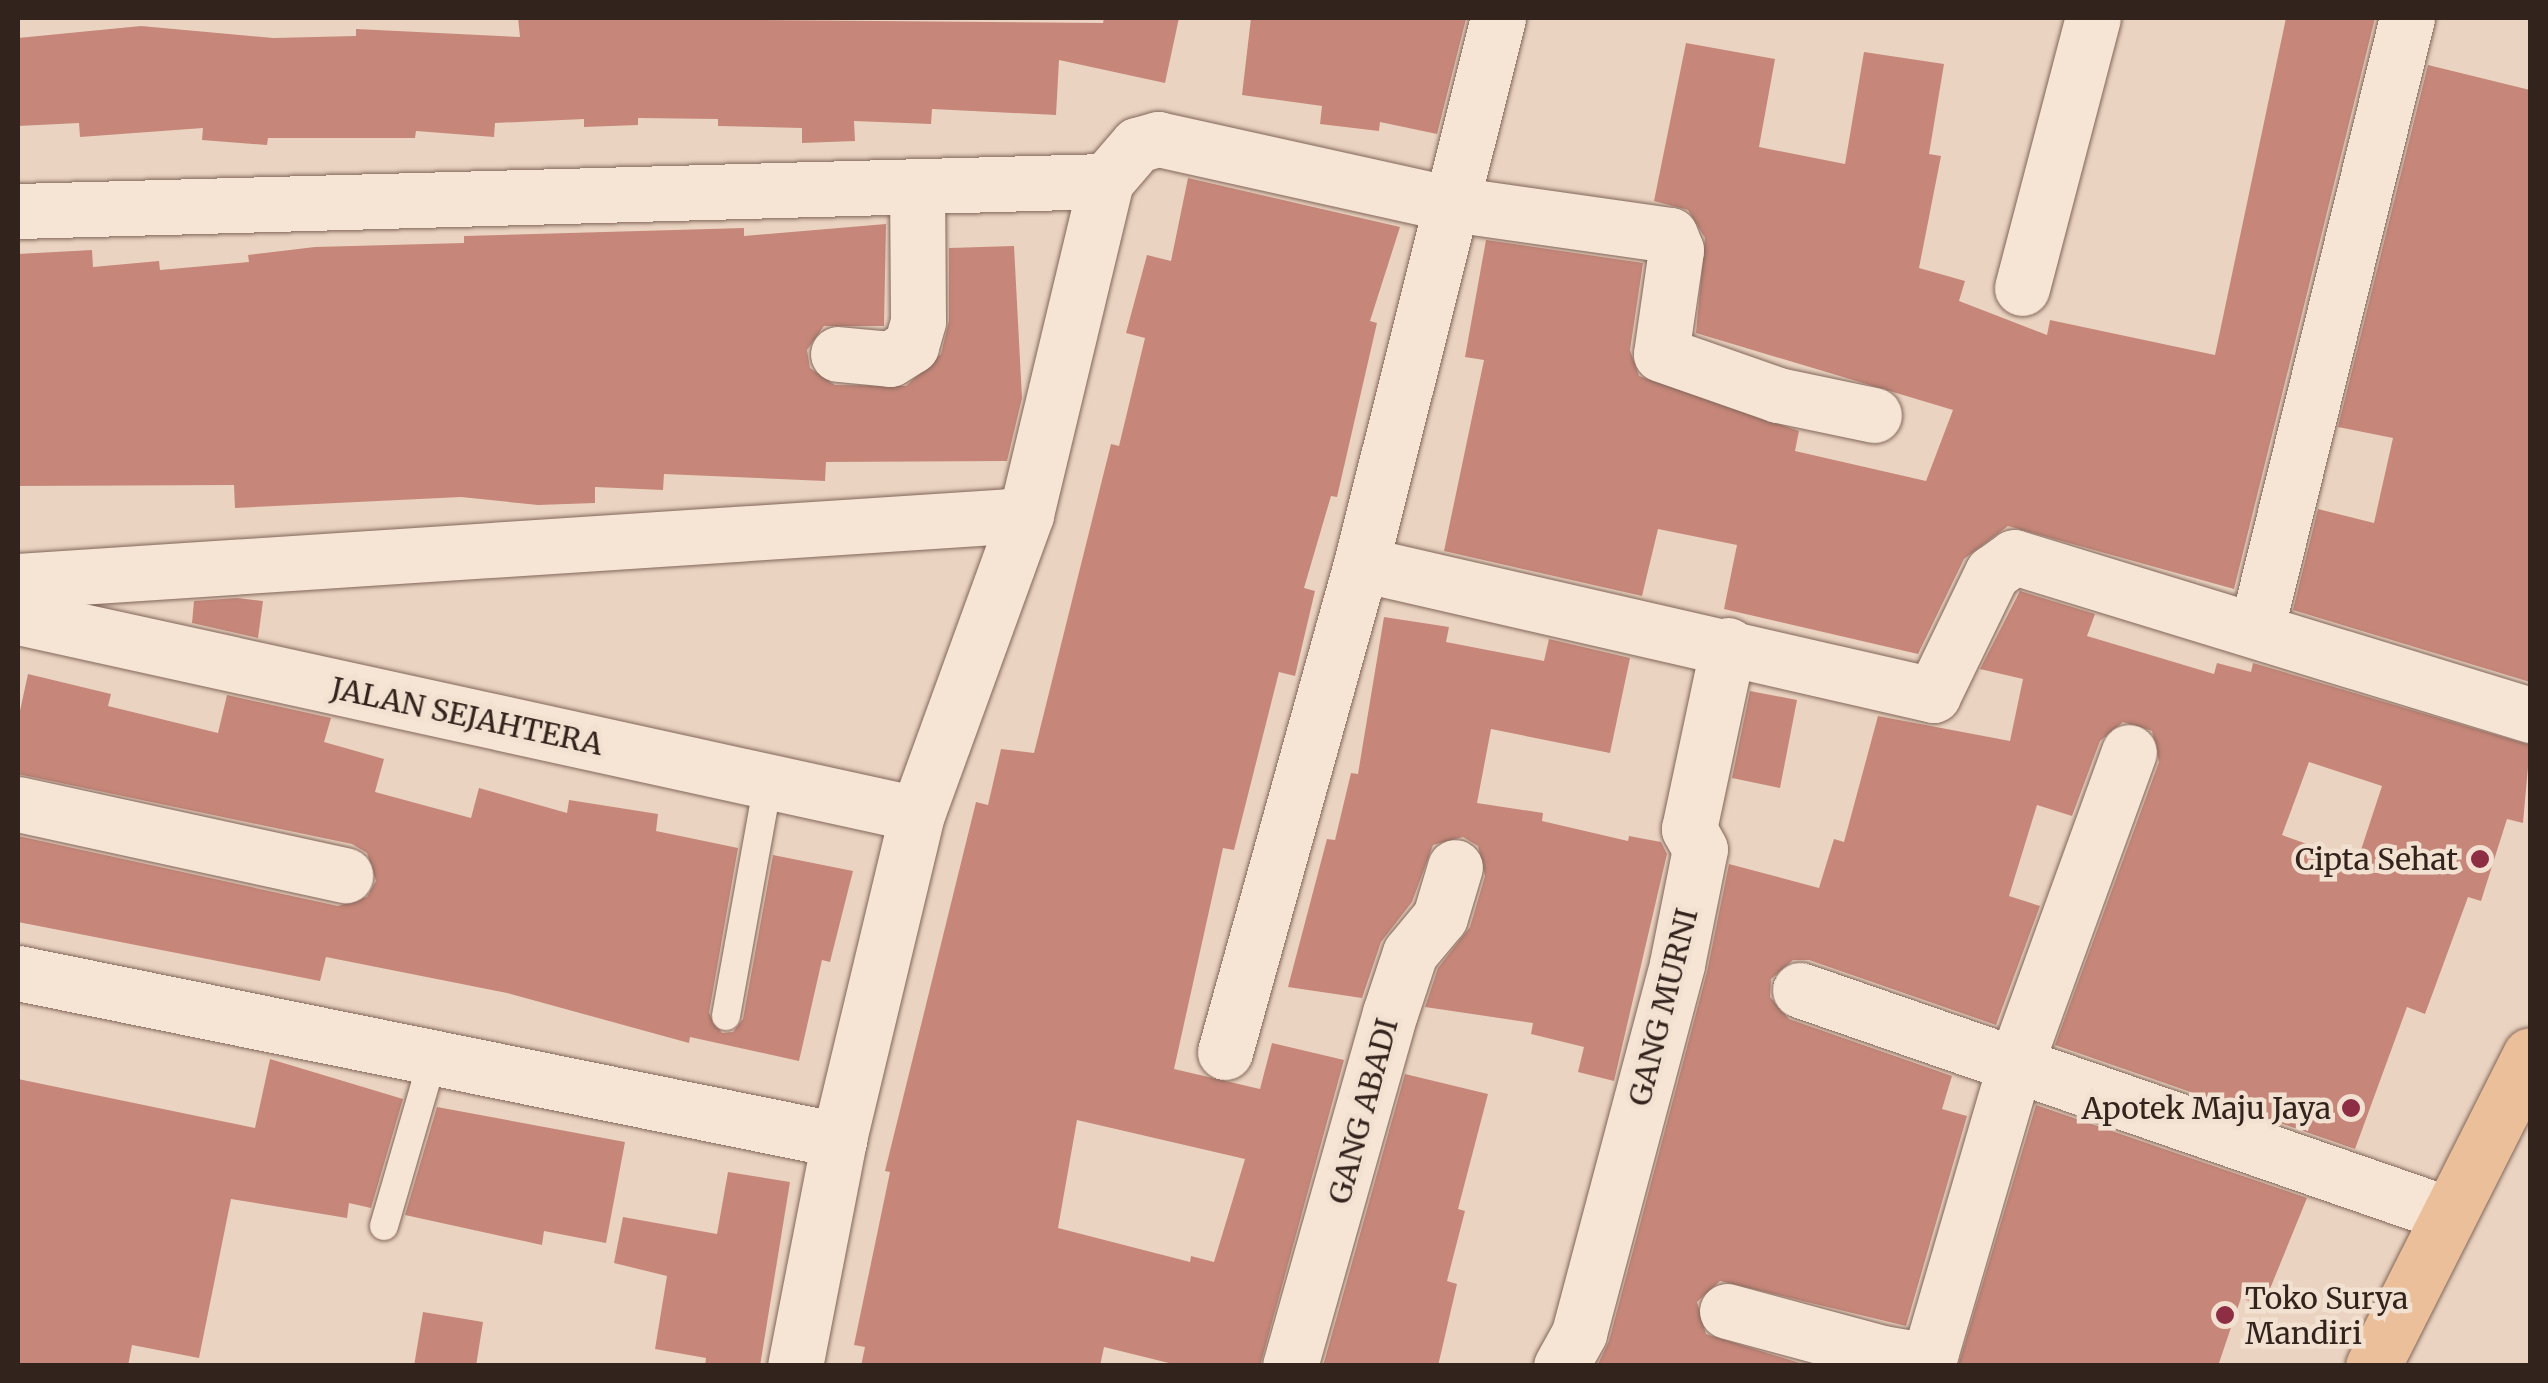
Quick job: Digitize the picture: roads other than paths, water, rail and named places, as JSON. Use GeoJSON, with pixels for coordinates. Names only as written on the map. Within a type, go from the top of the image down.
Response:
{"type":"FeatureCollection","features":[{"type":"Feature","properties":{"kind":"main road"},"geometry":{"type":"LineString","coordinates":[[2373,1366],[2448,1214],[2523,1087]]}},
{"type":"Feature","properties":{"kind":"street"},"geometry":{"type":"LineString","coordinates":[[1225,1052],[1360,564],[1498,18]]}},
{"type":"Feature","properties":{"kind":"street"},"geometry":{"type":"LineString","coordinates":[[2022,288],[2092,18]]}},
{"type":"Feature","properties":{"kind":"street"},"geometry":{"type":"LineString","coordinates":[[2257,627],[2407,18]]}},
{"type":"Feature","properties":{"kind":"street"},"geometry":{"type":"LineString","coordinates":[[795,1366],[839,1140],[918,814],[1026,514],[1106,181],[1137,145],[1158,139],[1452,204],[1670,235],[1676,250],[1661,354],[1778,395],[1874,415]]}},
{"type":"Feature","properties":{"kind":"street"},"geometry":{"type":"LineString","coordinates":[[18,211],[917,190],[1106,181]]}},
{"type":"Feature","properties":{"kind":"street"},"geometry":{"type":"LineString","coordinates":[[838,354],[890,360],[911,346],[918,321],[917,190]]}},
{"type":"Feature","properties":{"kind":"street"},"geometry":{"type":"LineString","coordinates":[[18,581],[1026,514]]}},
{"type":"Feature","properties":{"kind":"street"},"geometry":{"type":"LineString","coordinates":[[1360,564],[1728,645],[1933,695],[1992,572],[2014,557],[2257,627],[2530,714]]}},
{"type":"Feature","properties":{"kind":"street","name":"JALAN SEJAHTERA"},"geometry":{"type":"LineString","coordinates":[[18,617],[918,814]]}},
{"type":"Feature","properties":{"kind":"street","name":"GANG MURNI"},"geometry":{"type":"LineString","coordinates":[[1561,1366],[1579,1333],[1677,964],[1700,849],[1688,829],[1728,645]]}},
{"type":"Feature","properties":{"kind":"street"},"geometry":{"type":"LineString","coordinates":[[1727,1311],[1883,1353],[1910,1358],[1931,1352],[2015,1065],[2129,752]]}},
{"type":"Feature","properties":{"kind":"street"},"geometry":{"type":"LineString","coordinates":[[18,804],[345,875]]}},
{"type":"Feature","properties":{"kind":"street","name":"GANG ABADI"},"geometry":{"type":"LineString","coordinates":[[1290,1366],[1390,1013],[1410,953],[1440,917],[1455,867]]}},
{"type":"Feature","properties":{"kind":"street"},"geometry":{"type":"LineString","coordinates":[[18,973],[839,1140]]}},
{"type":"Feature","properties":{"kind":"street"},"geometry":{"type":"LineString","coordinates":[[1800,990],[2015,1065],[2285,1152],[2448,1214]]}},
{"type":"Feature","properties":{"kind":"lane"},"geometry":{"type":"LineString","coordinates":[[726,1016],[768,783]]}},
{"type":"Feature","properties":{"kind":"lane"},"geometry":{"type":"LineString","coordinates":[[384,1226],[434,1058]]}},
{"type":"Feature","properties":{"kind":"place","name":"Cipta Sehat"},"geometry":{"type":"Point","coordinates":[2480,859]}},
{"type":"Feature","properties":{"kind":"place","name":"Apotek Maju Jaya"},"geometry":{"type":"Point","coordinates":[2351,1108]}},
{"type":"Feature","properties":{"kind":"place","name":"Toko Surya Mandiri"},"geometry":{"type":"Point","coordinates":[2225,1315]}}]}
